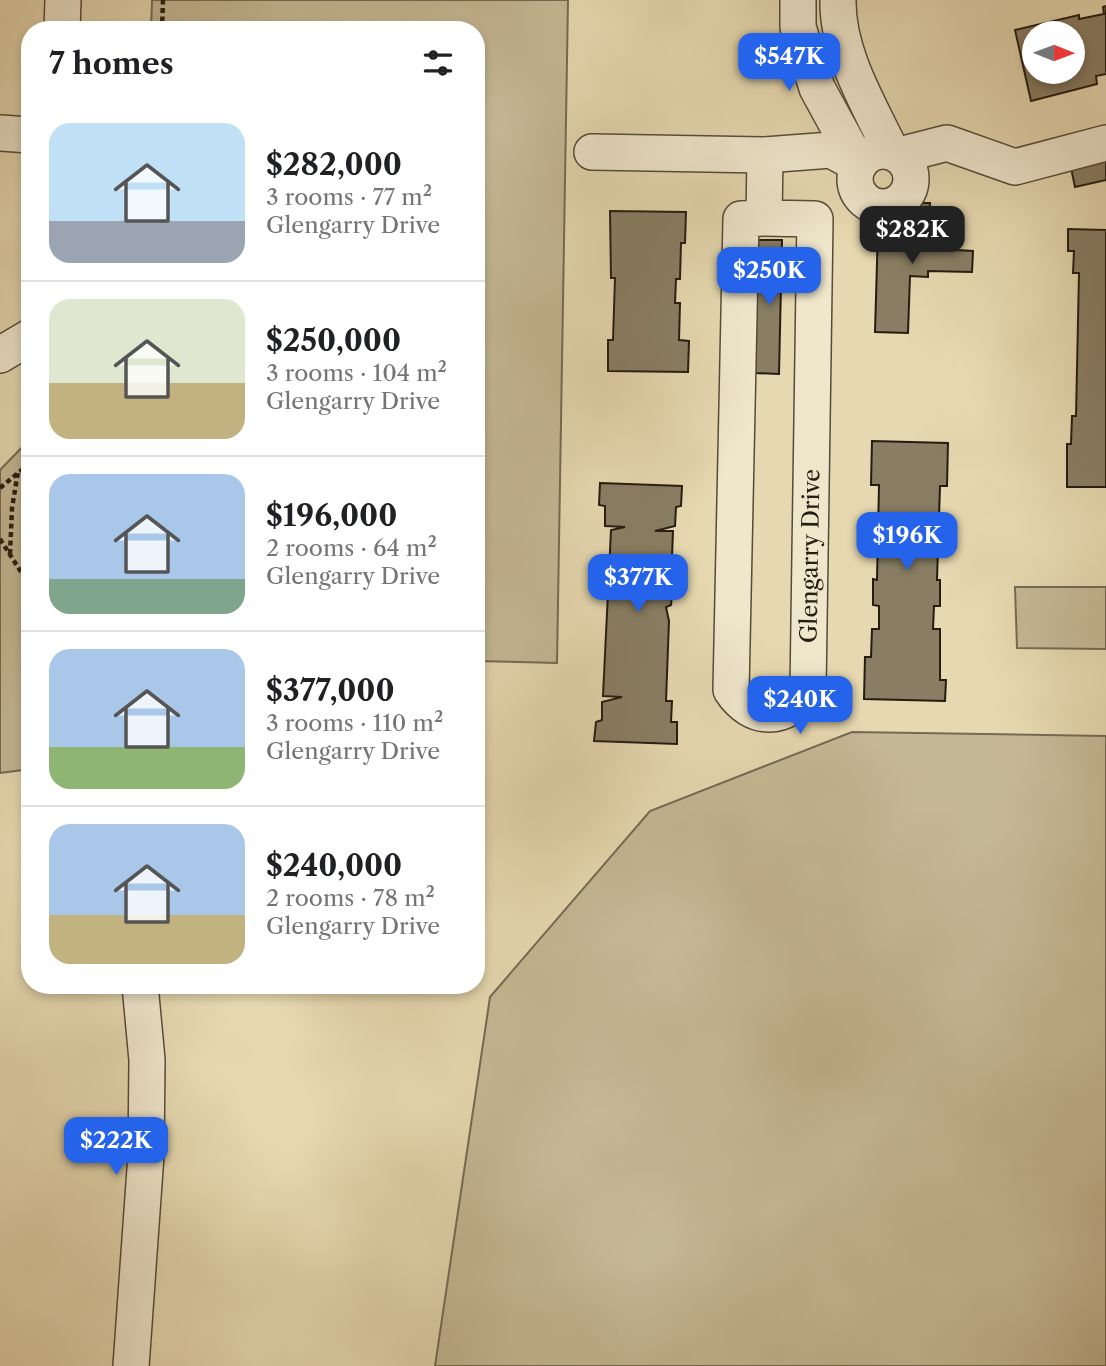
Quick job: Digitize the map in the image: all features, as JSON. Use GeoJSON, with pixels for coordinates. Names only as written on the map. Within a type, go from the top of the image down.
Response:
{"type":"FeatureCollection","features":[{"type":"Feature","properties":{"kind":"street"},"geometry":{"type":"LineString","coordinates":[[62,21],[63,0]]}},
{"type":"Feature","properties":{"kind":"street"},"geometry":{"type":"LineString","coordinates":[[798,0],[798,27],[817,88],[859,164]]}},
{"type":"Feature","properties":{"kind":"street"},"geometry":{"type":"LineString","coordinates":[[838,0],[838,21],[858,82],[895,153],[911,170],[910,188],[905,196],[890,206],[872,204],[859,192],[856,173],[859,164],[873,152],[895,153],[947,143],[1016,167],[1106,143]]}},
{"type":"Feature","properties":{"kind":"street"},"geometry":{"type":"LineString","coordinates":[[0,133],[21,134]]}},
{"type":"Feature","properties":{"kind":"street"},"geometry":{"type":"LineString","coordinates":[[592,152],[765,155],[831,150],[859,164]]}},
{"type":"Feature","properties":{"kind":"street"},"geometry":{"type":"LineString","coordinates":[[764,218],[765,155]]}},
{"type":"Feature","properties":{"kind":"street","name":"Glengarry Drive"},"geometry":{"type":"LineString","coordinates":[[764,218],[815,219],[808,690],[801,702],[776,714],[762,714],[750,709],[738,701],[731,690],[741,219],[764,218]]}},
{"type":"Feature","properties":{"kind":"street"},"geometry":{"type":"LineString","coordinates":[[0,355],[21,342]]}},
{"type":"Feature","properties":{"kind":"street"},"geometry":{"type":"LineString","coordinates":[[131,1366],[146,1155],[147,1060],[141,994]]}},
{"type":"Feature","properties":{"kind":"path"},"geometry":{"type":"LineString","coordinates":[[162,21],[163,0]]}},
{"type":"Feature","properties":{"kind":"path"},"geometry":{"type":"LineString","coordinates":[[0,488],[21,470]]}},
{"type":"Feature","properties":{"kind":"path"},"geometry":{"type":"LineString","coordinates":[[10,554],[12,508],[18,472]]}},
{"type":"Feature","properties":{"kind":"path"},"geometry":{"type":"LineString","coordinates":[[0,539],[21,572]]}},
{"type":"Feature","properties":{"kind":"shaded area"},"geometry":{"type":"Polygon","coordinates":[[[152,0],[568,0],[557,663],[485,661],[485,21],[151,21],[152,0]]]}},
{"type":"Feature","properties":{"kind":"shaded area"},"geometry":{"type":"Polygon","coordinates":[[[21,448],[21,770],[0,773],[0,470],[21,448]]]}},
{"type":"Feature","properties":{"kind":"shaded area"},"geometry":{"type":"Polygon","coordinates":[[[1015,587],[1106,587],[1106,649],[1017,648],[1015,587]]]}},
{"type":"Feature","properties":{"kind":"shaded area"},"geometry":{"type":"Polygon","coordinates":[[[852,732],[1106,736],[1106,1366],[435,1366],[490,997],[650,811],[852,732]]]}},
{"type":"Feature","properties":{"kind":"building"},"geometry":{"type":"Polygon","coordinates":[[[1106,6],[1106,74],[1096,76],[1097,84],[1031,101],[1027,84],[1085,84],[1085,21],[1053,21],[1079,15],[1079,19],[1104,14],[1103,7],[1106,6]]]}},
{"type":"Feature","properties":{"kind":"building"},"geometry":{"type":"Polygon","coordinates":[[[1022,28],[1022,61],[1015,30],[1022,28]]]}},
{"type":"Feature","properties":{"kind":"building"},"geometry":{"type":"Polygon","coordinates":[[[1106,156],[1106,180],[1075,187],[1070,163],[1106,156]]]}},
{"type":"Feature","properties":{"kind":"building"},"geometry":{"type":"Polygon","coordinates":[[[915,203],[930,203],[929,229],[956,230],[956,250],[973,251],[972,272],[928,271],[928,277],[910,276],[908,333],[875,332],[878,228],[914,229],[915,203]]]}},
{"type":"Feature","properties":{"kind":"building"},"geometry":{"type":"Polygon","coordinates":[[[610,211],[686,212],[685,243],[681,243],[680,279],[676,279],[675,303],[680,303],[679,340],[689,341],[688,372],[608,371],[608,340],[613,340],[615,278],[611,278],[610,211]]]}},
{"type":"Feature","properties":{"kind":"building"},"geometry":{"type":"Polygon","coordinates":[[[1068,229],[1106,230],[1106,487],[1067,487],[1067,444],[1071,444],[1072,416],[1076,416],[1079,273],[1073,273],[1074,251],[1068,251],[1068,229]]]}},
{"type":"Feature","properties":{"kind":"building"},"geometry":{"type":"Polygon","coordinates":[[[758,240],[782,240],[779,374],[755,373],[758,240]]]}},
{"type":"Feature","properties":{"kind":"building"},"geometry":{"type":"Polygon","coordinates":[[[872,441],[948,443],[947,486],[940,486],[937,580],[940,580],[940,606],[934,606],[933,629],[940,629],[940,680],[946,680],[945,701],[864,699],[865,657],[871,657],[872,629],[879,629],[879,606],[873,605],[873,579],[877,580],[879,485],[871,485],[872,441]]]}},
{"type":"Feature","properties":{"kind":"building"},"geometry":{"type":"Polygon","coordinates":[[[600,483],[682,486],[681,506],[676,507],[675,526],[655,531],[673,531],[672,557],[667,558],[666,571],[672,595],[671,605],[666,607],[669,621],[666,701],[672,701],[671,722],[677,722],[677,744],[594,741],[596,722],[602,720],[602,702],[622,697],[603,696],[611,530],[625,527],[605,526],[605,506],[599,505],[600,483]]]}}]}
